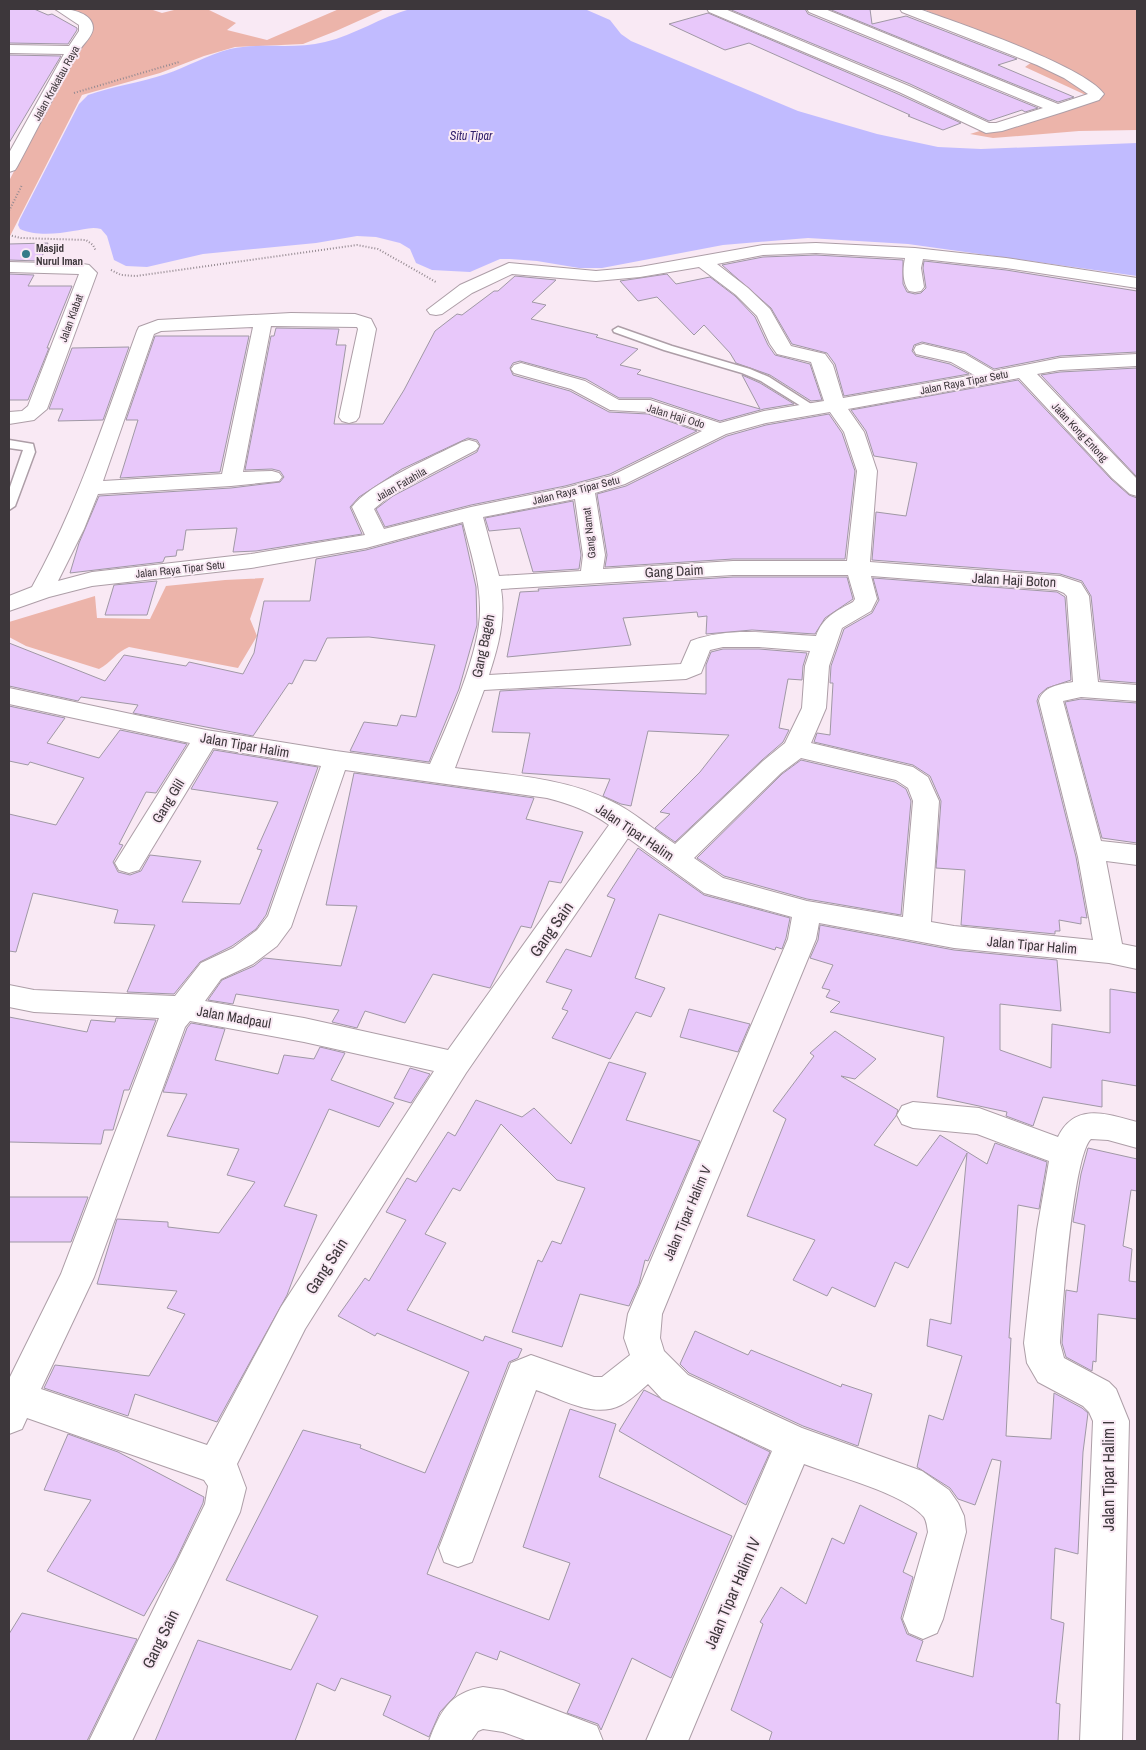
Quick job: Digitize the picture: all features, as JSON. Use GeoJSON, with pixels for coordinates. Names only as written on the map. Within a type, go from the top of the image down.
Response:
{"type":"FeatureCollection","features":[{"type":"Feature","properties":{"kind":"street","name":"Jalan Krakatau Raya"},"geometry":{"type":"LineString","coordinates":[[9,167],[14,151],[86,31],[86,24],[83,21],[62,9]]}},
{"type":"Feature","properties":{"kind":"street"},"geometry":{"type":"LineString","coordinates":[[714,9],[855,68],[986,128],[997,128],[1058,109],[1094,97],[1097,92],[1092,87],[1054,68],[907,9]]}},
{"type":"Feature","properties":{"kind":"street"},"geometry":{"type":"LineString","coordinates":[[814,9],[1058,109]]}},
{"type":"Feature","properties":{"kind":"street"},"geometry":{"type":"LineString","coordinates":[[897,56],[972,34]]}},
{"type":"Feature","properties":{"kind":"street"},"geometry":{"type":"LineString","coordinates":[[9,49],[73,50]]}},
{"type":"Feature","properties":{"kind":"street"},"geometry":{"type":"LineString","coordinates":[[855,68],[872,63]]}},
{"type":"Feature","properties":{"kind":"street"},"geometry":{"type":"LineString","coordinates":[[436,310],[466,289],[510,268],[596,276],[640,272],[764,250],[816,248],[915,252],[1006,263],[1137,283]]}},
{"type":"Feature","properties":{"kind":"street"},"geometry":{"type":"LineString","coordinates":[[915,252],[912,268],[915,287]]}},
{"type":"Feature","properties":{"kind":"street"},"geometry":{"type":"LineString","coordinates":[[676,859],[772,767],[796,748],[814,708],[817,666],[830,626],[837,620],[863,606],[866,599],[858,568],[867,470],[854,432],[835,404],[821,361],[812,356],[787,352],[782,349],[774,328],[752,300],[702,260]]}},
{"type":"Feature","properties":{"kind":"street","name":"Jalan Klabat"},"geometry":{"type":"LineString","coordinates":[[9,266],[83,269],[88,273],[37,410],[27,416],[9,418]]}},
{"type":"Feature","properties":{"kind":"street"},"geometry":{"type":"LineString","coordinates":[[41,592],[57,564],[89,488],[146,331],[158,326],[263,321],[355,320],[364,323],[367,329],[349,417]]}},
{"type":"Feature","properties":{"kind":"street"},"geometry":{"type":"LineString","coordinates":[[231,480],[263,321]]}},
{"type":"Feature","properties":{"kind":"street"},"geometry":{"type":"LineString","coordinates":[[923,350],[967,360],[989,377]]}},
{"type":"Feature","properties":{"kind":"street","name":"Jalan Raya Tipar Setu"},"geometry":{"type":"LineString","coordinates":[[9,604],[41,592],[92,579],[251,561],[377,538],[471,514],[584,489],[618,480],[720,430],[757,419],[835,404],[928,390],[1060,364],[1135,364]]}},
{"type":"Feature","properties":{"kind":"street","name":"Jalan Haji Odo"},"geometry":{"type":"LineString","coordinates":[[521,369],[578,384],[609,404],[617,406],[650,406],[720,430]]}},
{"type":"Feature","properties":{"kind":"street","name":"Jalan Kong Entong"},"geometry":{"type":"LineString","coordinates":[[1024,371],[1119,474],[1137,490]]}},
{"type":"Feature","properties":{"kind":"street","name":"Jalan Fatahila"},"geometry":{"type":"LineString","coordinates":[[377,538],[363,507],[385,490],[469,446]]}},
{"type":"Feature","properties":{"kind":"street"},"geometry":{"type":"LineString","coordinates":[[89,488],[272,477]]}},
{"type":"Feature","properties":{"kind":"street","name":"Gang Namat"},"geometry":{"type":"LineString","coordinates":[[584,489],[594,555],[591,576]]}},
{"type":"Feature","properties":{"kind":"street","name":"Gang Bageh"},"geometry":{"type":"LineString","coordinates":[[439,774],[476,682],[490,626],[492,606],[489,583],[471,514]]}},
{"type":"Feature","properties":{"kind":"street","name":"Gang Daim"},"geometry":{"type":"LineString","coordinates":[[489,583],[733,568],[858,568]]}},
{"type":"Feature","properties":{"kind":"street","name":"Jalan Haji Boton"},"geometry":{"type":"LineString","coordinates":[[858,568],[1067,584],[1073,588],[1078,596],[1086,690]]}},
{"type":"Feature","properties":{"kind":"street"},"geometry":{"type":"LineString","coordinates":[[476,682],[536,681],[686,672],[692,668],[699,646],[711,640],[824,644]]}},
{"type":"Feature","properties":{"kind":"street"},"geometry":{"type":"LineString","coordinates":[[1109,952],[1103,904],[1051,701],[1057,693],[1086,690],[1137,693]]}},
{"type":"Feature","properties":{"kind":"street","name":"Jalan Tipar Halim"},"geometry":{"type":"LineString","coordinates":[[9,696],[206,738],[336,760],[547,789],[578,797],[604,808],[714,886],[807,911],[954,937],[1007,944],[1109,952],[1137,958]]}},
{"type":"Feature","properties":{"kind":"street","name":"Gang Glil"},"geometry":{"type":"LineString","coordinates":[[129,863],[206,738]]}},
{"type":"Feature","properties":{"kind":"street"},"geometry":{"type":"LineString","coordinates":[[796,748],[904,773],[919,783],[926,801],[916,930]]}},
{"type":"Feature","properties":{"kind":"street"},"geometry":{"type":"LineString","coordinates":[[216,1466],[14,1408],[76,1278],[172,1022],[211,970],[243,956],[267,938],[281,920],[336,760]]}},
{"type":"Feature","properties":{"kind":"street","name":"Gang Sain"},"geometry":{"type":"LineString","coordinates":[[110,1741],[222,1512],[228,1493],[226,1478],[216,1466],[293,1318],[455,1064],[624,823]]}},
{"type":"Feature","properties":{"kind":"street"},"geometry":{"type":"LineString","coordinates":[[1089,849],[1137,855]]}},
{"type":"Feature","properties":{"kind":"street","name":"Jalan Tipar Halim V"},"geometry":{"type":"LineString","coordinates":[[807,911],[802,939],[645,1314],[642,1338],[650,1360],[675,1387],[794,1443],[909,1484],[936,1503],[945,1516],[947,1532],[923,1619]]}},
{"type":"Feature","properties":{"kind":"street","name":"Jalan Madpaul"},"geometry":{"type":"LineString","coordinates":[[9,996],[34,1001],[181,1008],[304,1030],[455,1064]]}},
{"type":"Feature","properties":{"kind":"street"},"geometry":{"type":"LineString","coordinates":[[913,1115],[979,1121],[1066,1154]]}},
{"type":"Feature","properties":{"kind":"street","name":"Jalan Tipar Halim I"},"geometry":{"type":"LineString","coordinates":[[1102,1741],[1111,1420],[1103,1401],[1096,1394],[1051,1370],[1045,1363],[1042,1343],[1059,1196],[1066,1154],[1073,1135],[1090,1126],[1099,1126],[1137,1135]]}},
{"type":"Feature","properties":{"kind":"street"},"geometry":{"type":"LineString","coordinates":[[458,1548],[524,1375],[532,1372],[594,1394],[601,1394],[609,1393],[650,1360]]}},
{"type":"Feature","properties":{"kind":"street","name":"Jalan Tipar Halim IV"},"geometry":{"type":"LineString","coordinates":[[667,1741],[794,1443]]}},
{"type":"Feature","properties":{"kind":"street"},"geometry":{"type":"LineString","coordinates":[[452,1735],[464,1715],[478,1707],[492,1708],[582,1741]]}},
{"type":"Feature","properties":{"kind":"lane"},"geometry":{"type":"LineString","coordinates":[[618,330],[668,348],[746,371],[765,379],[813,409]]}},
{"type":"Feature","properties":{"kind":"lane"},"geometry":{"type":"LineString","coordinates":[[9,444],[29,447],[29,452],[9,506]]}},
{"type":"Feature","properties":{"kind":"path"},"geometry":{"type":"LineString","coordinates":[[69,95],[179,62]]}},
{"type":"Feature","properties":{"kind":"path"},"geometry":{"type":"LineString","coordinates":[[9,211],[26,178]]}},
{"type":"Feature","properties":{"kind":"path"},"geometry":{"type":"LineString","coordinates":[[9,235],[21,238],[86,240],[93,245],[97,252]]}},
{"type":"Feature","properties":{"kind":"path"},"geometry":{"type":"LineString","coordinates":[[106,267],[121,275],[136,276],[357,246],[378,249],[439,284],[466,289]]}},
{"type":"Feature","properties":{"kind":"shaded area"},"geometry":{"type":"Polygon","coordinates":[[[53,9],[150,9],[162,13],[178,9],[211,9],[209,10],[236,23],[227,30],[267,40],[339,9],[385,9],[303,44],[235,47],[204,56],[160,73],[82,95],[9,238],[9,181],[78,46],[91,32],[77,21],[53,9]]]}},
{"type":"Feature","properties":{"kind":"shaded area"},"geometry":{"type":"Polygon","coordinates":[[[1137,9],[1137,130],[1079,131],[993,138],[970,134],[1090,97],[1025,67],[1039,57],[925,10],[1137,9]]]}},
{"type":"Feature","properties":{"kind":"shaded area"},"geometry":{"type":"Polygon","coordinates":[[[264,578],[250,619],[257,636],[238,668],[129,647],[99,669],[26,646],[9,637],[9,622],[95,596],[97,618],[150,619],[166,586],[264,578]]]}},
{"type":"Feature","properties":{"kind":"water","name":"Situ Tipar"},"geometry":{"type":"Polygon","coordinates":[[[410,9],[587,10],[610,20],[621,34],[631,41],[798,111],[877,134],[938,147],[981,149],[1137,143],[1137,276],[908,244],[808,238],[723,245],[602,268],[579,268],[537,261],[500,259],[470,272],[432,270],[416,263],[410,249],[400,243],[376,237],[357,236],[316,243],[203,254],[147,267],[126,266],[114,260],[107,236],[101,229],[90,228],[46,234],[32,233],[20,229],[18,225],[20,219],[79,104],[88,95],[166,74],[213,54],[230,49],[325,42],[410,9]]]}},
{"type":"Feature","properties":{"kind":"building"},"geometry":{"type":"Polygon","coordinates":[[[9,9],[34,9],[48,15],[52,14],[77,28],[77,30],[68,44],[9,43],[9,9]]]}},
{"type":"Feature","properties":{"kind":"building"},"geometry":{"type":"Polygon","coordinates":[[[729,9],[805,9],[808,14],[1038,108],[1025,112],[1022,110],[989,121],[910,84],[729,9]]]}},
{"type":"Feature","properties":{"kind":"building"},"geometry":{"type":"Polygon","coordinates":[[[829,9],[870,9],[872,24],[906,16],[1017,59],[998,65],[1074,97],[1058,102],[829,9]]]}},
{"type":"Feature","properties":{"kind":"building"},"geometry":{"type":"Polygon","coordinates":[[[708,13],[961,123],[943,130],[908,116],[910,115],[749,43],[725,50],[669,24],[708,13]]]}},
{"type":"Feature","properties":{"kind":"building"},"geometry":{"type":"Polygon","coordinates":[[[9,55],[61,56],[9,143],[9,55]]]}},
{"type":"Feature","properties":{"kind":"building","name":"Masjid Nurul Iman"},"geometry":{"type":"Polygon","coordinates":[[[48,243],[40,261],[9,260],[9,244],[48,243]]]}},
{"type":"Feature","properties":{"kind":"building"},"geometry":{"type":"Polygon","coordinates":[[[816,255],[903,260],[903,284],[907,292],[915,294],[921,293],[926,288],[923,268],[924,261],[1006,270],[1137,291],[1137,352],[1060,356],[994,369],[965,352],[922,342],[914,345],[912,351],[916,356],[950,364],[969,374],[844,396],[835,364],[827,353],[792,344],[771,308],[722,265],[763,257],[816,255]]]}},
{"type":"Feature","properties":{"kind":"building"},"geometry":{"type":"Polygon","coordinates":[[[9,274],[34,275],[28,286],[72,286],[28,400],[9,400],[9,274]]]}},
{"type":"Feature","properties":{"kind":"building"},"geometry":{"type":"Polygon","coordinates":[[[667,274],[676,284],[710,277],[735,296],[755,317],[768,345],[775,355],[810,364],[822,400],[811,401],[770,375],[736,363],[730,353],[704,325],[694,335],[657,297],[638,301],[620,281],[667,274]]]}},
{"type":"Feature","properties":{"kind":"building"},"geometry":{"type":"Polygon","coordinates":[[[515,276],[556,280],[532,302],[546,305],[531,319],[598,335],[596,337],[638,349],[620,365],[641,370],[637,374],[760,409],[742,375],[760,383],[794,404],[764,409],[720,421],[651,398],[619,398],[586,379],[520,361],[513,363],[510,368],[513,375],[570,391],[609,412],[648,414],[697,431],[610,474],[565,486],[471,505],[385,527],[376,509],[393,496],[477,452],[480,445],[477,440],[468,438],[402,469],[359,497],[350,507],[362,534],[256,551],[233,552],[237,528],[186,530],[183,550],[177,550],[176,556],[165,557],[163,562],[70,573],[79,543],[99,496],[231,488],[280,482],[284,477],[280,471],[272,469],[245,470],[271,336],[274,336],[276,328],[339,329],[336,345],[346,345],[334,424],[383,424],[404,390],[435,331],[457,314],[462,315],[494,291],[498,291],[515,276]]]}},
{"type":"Feature","properties":{"kind":"building"},"geometry":{"type":"Polygon","coordinates":[[[155,336],[249,336],[220,472],[120,478],[138,420],[126,420],[155,336]]]}},
{"type":"Feature","properties":{"kind":"building"},"geometry":{"type":"Polygon","coordinates":[[[129,347],[103,420],[58,421],[63,409],[49,409],[72,348],[129,347]]]}},
{"type":"Feature","properties":{"kind":"building"},"geometry":{"type":"Polygon","coordinates":[[[1137,368],[1137,477],[1041,375],[1060,372],[1137,368]]]}},
{"type":"Feature","properties":{"kind":"building"},"geometry":{"type":"Polygon","coordinates":[[[1018,380],[1111,479],[1129,495],[1137,498],[1137,683],[1100,680],[1091,596],[1082,581],[1060,574],[872,560],[876,512],[906,516],[917,463],[874,456],[866,431],[851,410],[1018,380]]]}},
{"type":"Feature","properties":{"kind":"building"},"geometry":{"type":"Polygon","coordinates":[[[829,414],[842,433],[855,471],[845,559],[733,559],[605,567],[607,555],[597,494],[626,486],[727,436],[766,425],[829,414]]]}},
{"type":"Feature","properties":{"kind":"building"},"geometry":{"type":"Polygon","coordinates":[[[573,501],[581,555],[579,569],[533,572],[520,528],[489,531],[485,518],[573,501]]]}},
{"type":"Feature","properties":{"kind":"building"},"geometry":{"type":"Polygon","coordinates":[[[462,524],[476,587],[477,625],[459,689],[429,762],[350,751],[364,722],[397,726],[401,715],[416,717],[435,645],[369,637],[327,638],[316,661],[304,660],[292,684],[289,683],[253,736],[133,713],[138,705],[81,697],[78,701],[9,686],[9,643],[105,681],[124,655],[186,666],[189,662],[243,674],[254,653],[264,601],[310,601],[316,559],[366,550],[462,524]]]}},
{"type":"Feature","properties":{"kind":"building"},"geometry":{"type":"Polygon","coordinates":[[[733,577],[847,577],[853,599],[825,618],[815,634],[752,630],[706,634],[707,616],[698,617],[697,612],[623,618],[631,645],[507,657],[520,592],[539,591],[538,589],[733,577]]]}},
{"type":"Feature","properties":{"kind":"building"},"geometry":{"type":"Polygon","coordinates":[[[873,578],[1057,592],[1065,597],[1071,680],[1047,688],[1039,695],[1037,701],[1076,857],[1087,918],[1081,917],[1081,924],[1059,920],[1060,931],[1055,931],[1055,934],[961,925],[965,870],[936,868],[941,801],[930,776],[913,765],[814,742],[817,733],[830,735],[833,683],[830,683],[831,666],[844,629],[872,613],[879,600],[873,578]]]}},
{"type":"Feature","properties":{"kind":"building"},"geometry":{"type":"Polygon","coordinates":[[[157,581],[147,615],[105,615],[114,585],[157,581]]]}},
{"type":"Feature","properties":{"kind":"building"},"geometry":{"type":"Polygon","coordinates":[[[723,649],[759,649],[807,653],[803,666],[802,680],[788,679],[779,728],[789,730],[783,742],[675,842],[655,828],[670,814],[660,812],[700,772],[729,735],[648,731],[631,806],[603,796],[610,779],[522,773],[530,733],[492,732],[500,691],[557,688],[706,694],[706,665],[711,652],[723,649]]]}},
{"type":"Feature","properties":{"kind":"building"},"geometry":{"type":"Polygon","coordinates":[[[1081,699],[1137,703],[1137,843],[1102,838],[1065,702],[1081,699]]]}},
{"type":"Feature","properties":{"kind":"building"},"geometry":{"type":"Polygon","coordinates":[[[9,706],[65,718],[47,743],[99,758],[120,730],[187,744],[156,793],[146,792],[119,844],[123,845],[113,862],[118,872],[130,875],[141,871],[150,855],[201,861],[182,902],[240,904],[262,850],[257,849],[278,802],[191,789],[214,750],[318,767],[266,915],[256,929],[232,946],[200,962],[174,994],[127,992],[155,925],[114,923],[118,910],[33,893],[16,952],[9,951],[9,814],[56,825],[84,778],[30,762],[28,765],[9,761],[9,706]]]}},
{"type":"Feature","properties":{"kind":"building"},"geometry":{"type":"Polygon","coordinates":[[[801,760],[895,782],[906,789],[911,801],[901,915],[807,899],[724,876],[697,858],[782,774],[801,760]]]}},
{"type":"Feature","properties":{"kind":"building"},"geometry":{"type":"Polygon","coordinates":[[[354,773],[534,798],[526,819],[583,832],[561,883],[549,881],[531,928],[521,926],[490,988],[433,974],[405,1023],[365,1011],[357,1028],[332,1022],[339,1010],[236,994],[233,1004],[208,1000],[222,980],[254,966],[264,958],[341,966],[357,906],[326,905],[354,773]]]}},
{"type":"Feature","properties":{"kind":"building"},"geometry":{"type":"Polygon","coordinates":[[[638,848],[704,895],[790,918],[782,949],[776,947],[775,950],[659,914],[635,978],[665,988],[651,1017],[636,1012],[610,1059],[552,1038],[568,1011],[562,1009],[572,990],[546,982],[566,949],[591,957],[615,899],[607,896],[638,848]]]}},
{"type":"Feature","properties":{"kind":"building"},"geometry":{"type":"Polygon","coordinates":[[[820,925],[954,950],[1057,960],[1061,1011],[1000,1004],[1000,1050],[1051,1068],[1052,1024],[1110,1033],[1110,989],[1137,993],[1137,1086],[1102,1080],[1102,1107],[1043,1097],[1033,1126],[1006,1116],[1007,1112],[937,1097],[944,1037],[830,1012],[840,1002],[826,997],[830,990],[822,988],[833,965],[810,958],[818,940],[820,925]]]}},
{"type":"Feature","properties":{"kind":"building"},"geometry":{"type":"Polygon","coordinates":[[[689,1009],[750,1024],[738,1052],[680,1037],[689,1009]]]}},
{"type":"Feature","properties":{"kind":"building"},"geometry":{"type":"Polygon","coordinates":[[[9,1017],[87,1032],[91,1020],[115,1022],[116,1018],[156,1020],[129,1090],[124,1090],[113,1130],[104,1130],[101,1144],[9,1142],[9,1017]]]}},
{"type":"Feature","properties":{"kind":"building"},"geometry":{"type":"Polygon","coordinates":[[[191,1023],[225,1029],[215,1060],[278,1074],[284,1055],[314,1059],[320,1047],[345,1053],[331,1080],[394,1103],[379,1127],[329,1109],[284,1206],[317,1215],[287,1295],[217,1422],[135,1394],[128,1416],[44,1388],[55,1365],[149,1376],[185,1314],[167,1308],[177,1291],[97,1284],[117,1219],[168,1222],[168,1227],[219,1233],[255,1182],[227,1175],[239,1149],[167,1136],[187,1094],[163,1092],[187,1028],[191,1023]]]}},
{"type":"Feature","properties":{"kind":"building"},"geometry":{"type":"Polygon","coordinates":[[[835,1031],[876,1059],[855,1079],[841,1076],[898,1110],[896,1116],[874,1145],[917,1166],[940,1135],[987,1164],[995,1143],[1047,1162],[1039,1209],[1018,1205],[1009,1338],[1011,1338],[1006,1436],[1051,1439],[1054,1393],[1088,1413],[1083,1452],[1078,1554],[1055,1548],[1051,1619],[1064,1623],[1056,1703],[1060,1704],[1058,1741],[769,1741],[772,1732],[731,1710],[763,1624],[760,1622],[781,1587],[806,1604],[832,1538],[844,1544],[860,1505],[917,1533],[903,1572],[913,1577],[901,1618],[907,1634],[923,1641],[916,1661],[973,1677],[1001,1461],[992,1459],[975,1505],[958,1499],[950,1488],[917,1467],[929,1415],[943,1420],[962,1356],[927,1346],[930,1319],[951,1324],[967,1153],[908,1268],[895,1262],[875,1307],[832,1287],[827,1296],[793,1280],[815,1240],[747,1216],[786,1119],[773,1111],[814,1056],[810,1053],[835,1031]]]}},
{"type":"Feature","properties":{"kind":"building"},"geometry":{"type":"Polygon","coordinates":[[[609,1062],[646,1073],[626,1120],[700,1141],[648,1261],[645,1260],[639,1284],[629,1306],[580,1294],[562,1347],[512,1332],[538,1260],[542,1262],[552,1241],[561,1244],[585,1188],[557,1180],[501,1124],[460,1191],[453,1188],[425,1234],[446,1243],[407,1310],[483,1341],[485,1336],[522,1349],[518,1358],[509,1362],[427,1574],[549,1620],[570,1563],[523,1547],[570,1409],[616,1424],[599,1477],[732,1536],[671,1678],[632,1658],[601,1730],[598,1724],[567,1713],[580,1684],[500,1651],[497,1660],[476,1652],[455,1696],[440,1712],[429,1737],[383,1715],[391,1696],[341,1678],[335,1691],[317,1683],[295,1741],[155,1741],[198,1640],[291,1670],[318,1616],[226,1580],[303,1430],[361,1445],[360,1448],[425,1473],[469,1372],[377,1333],[375,1336],[338,1316],[365,1278],[369,1281],[406,1220],[386,1212],[407,1178],[416,1182],[448,1132],[455,1136],[476,1100],[522,1117],[534,1108],[571,1144],[609,1062]]]}},
{"type":"Feature","properties":{"kind":"building"},"geometry":{"type":"Polygon","coordinates":[[[410,1068],[430,1074],[411,1103],[394,1098],[410,1068]]]}},
{"type":"Feature","properties":{"kind":"building"},"geometry":{"type":"Polygon","coordinates":[[[1088,1148],[1137,1159],[1137,1191],[1131,1190],[1123,1246],[1132,1249],[1129,1281],[1137,1282],[1137,1319],[1098,1314],[1096,1362],[1093,1361],[1092,1371],[1066,1357],[1062,1343],[1066,1290],[1077,1292],[1085,1225],[1073,1222],[1081,1174],[1088,1148]]]}},
{"type":"Feature","properties":{"kind":"building"},"geometry":{"type":"Polygon","coordinates":[[[9,1197],[88,1197],[71,1242],[9,1242],[9,1197]]]}},
{"type":"Feature","properties":{"kind":"building"},"geometry":{"type":"Polygon","coordinates":[[[695,1331],[748,1355],[751,1350],[841,1387],[842,1384],[872,1394],[858,1446],[803,1426],[689,1373],[680,1364],[695,1331]]]}},
{"type":"Feature","properties":{"kind":"building"},"geometry":{"type":"Polygon","coordinates":[[[644,1390],[770,1452],[746,1505],[619,1431],[644,1390]]]}},
{"type":"Feature","properties":{"kind":"building"},"geometry":{"type":"Polygon","coordinates":[[[68,1434],[118,1452],[204,1497],[203,1503],[176,1560],[144,1616],[47,1571],[91,1500],[44,1490],[68,1434]]]}},
{"type":"Feature","properties":{"kind":"building"},"geometry":{"type":"Polygon","coordinates":[[[22,1613],[137,1639],[87,1741],[9,1741],[9,1634],[22,1613]]]}},
{"type":"Feature","properties":{"kind":"place","name":"Masjid Nurul Iman"},"geometry":{"type":"Point","coordinates":[26,254]}}]}
